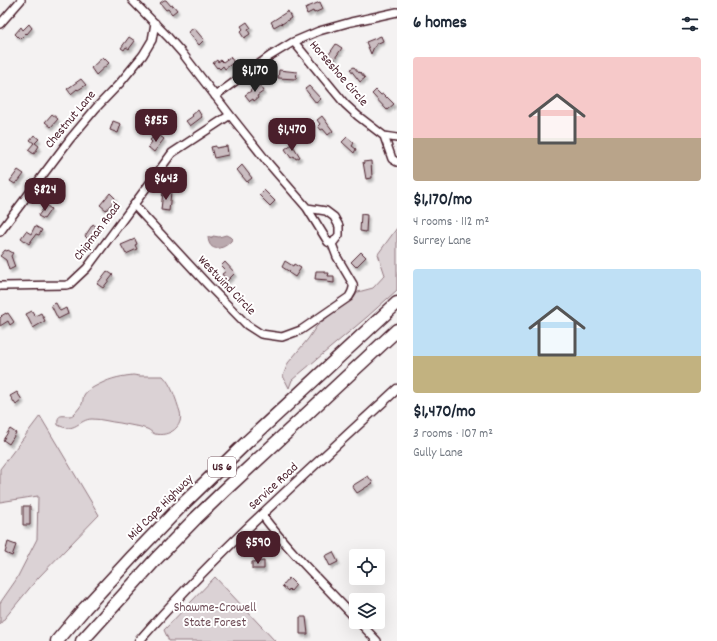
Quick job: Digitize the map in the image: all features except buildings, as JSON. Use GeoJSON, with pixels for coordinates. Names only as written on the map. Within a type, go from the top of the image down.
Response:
{"type":"FeatureCollection","features":[{"type":"Feature","properties":{"kind":"highway","name":"Mid Cape Highway"},"geometry":{"type":"LineString","coordinates":[[57,641],[126,562],[182,505],[248,441],[397,303]]}},
{"type":"Feature","properties":{"kind":"highway","name":"US 6"},"geometry":{"type":"LineString","coordinates":[[82,641],[156,559],[224,490],[397,330]]}},
{"type":"Feature","properties":{"kind":"street"},"geometry":{"type":"LineString","coordinates":[[0,24],[22,0]]}},
{"type":"Feature","properties":{"kind":"street","name":"Westwind Circle"},"geometry":{"type":"LineString","coordinates":[[132,0],[183,54],[269,164],[307,208],[328,242],[332,244],[337,257],[353,284],[352,292],[349,297],[301,330],[282,337],[261,334],[247,325],[134,205]]}},
{"type":"Feature","properties":{"kind":"street"},"geometry":{"type":"LineString","coordinates":[[215,96],[270,56],[294,42],[319,31],[397,12]]}},
{"type":"Feature","properties":{"kind":"street","name":"Chestnut Lane"},"geometry":{"type":"LineString","coordinates":[[0,232],[70,139],[143,55],[152,40],[154,22]]}},
{"type":"Feature","properties":{"kind":"street","name":"Horseshoe Circle"},"geometry":{"type":"LineString","coordinates":[[294,42],[345,104],[384,136],[397,138]]}},
{"type":"Feature","properties":{"kind":"street","name":"Chipman Road"},"geometry":{"type":"LineString","coordinates":[[0,286],[70,284],[87,268],[172,153],[230,115]]}},
{"type":"Feature","properties":{"kind":"street"},"geometry":{"type":"LineString","coordinates":[[384,136],[392,158],[397,162]]}},
{"type":"Feature","properties":{"kind":"street"},"geometry":{"type":"LineString","coordinates":[[307,208],[326,211],[334,216],[339,226],[339,235],[332,244]]}},
{"type":"Feature","properties":{"kind":"street","name":"Service Road"},"geometry":{"type":"LineString","coordinates":[[139,641],[185,590],[262,515],[397,389]]}},
{"type":"Feature","properties":{"kind":"street"},"geometry":{"type":"LineString","coordinates":[[262,515],[294,554],[349,612]]}},
{"type":"Feature","properties":{"kind":"street"},"geometry":{"type":"LineString","coordinates":[[366,629],[377,641]]}},
{"type":"Feature","properties":{"kind":"green space"},"geometry":{"type":"Polygon","coordinates":[[[397,228],[397,290],[292,380],[289,388],[283,376],[288,363],[316,327],[339,308],[353,299],[358,292],[373,288],[385,275],[378,254],[397,228]]]}},
{"type":"Feature","properties":{"kind":"green space"},"geometry":{"type":"Polygon","coordinates":[[[133,375],[163,376],[169,384],[181,417],[178,426],[174,430],[160,435],[140,427],[96,419],[84,421],[69,428],[58,425],[59,417],[72,416],[76,412],[82,404],[84,395],[89,390],[108,380],[133,375]]]}},
{"type":"Feature","properties":{"kind":"green space"},"geometry":{"type":"Polygon","coordinates":[[[40,416],[99,515],[38,578],[0,624],[0,603],[16,580],[37,539],[38,496],[0,502],[0,469],[40,416]]]}},
{"type":"Feature","properties":{"kind":"green space","name":"Shawme-Crowell State Forest"},"geometry":{"type":"Polygon","coordinates":[[[215,577],[275,641],[169,641],[164,630],[215,577]]]}},
{"type":"Feature","properties":{"kind":"shaded area"},"geometry":{"type":"Polygon","coordinates":[[[226,235],[232,239],[228,244],[220,248],[214,248],[211,246],[209,236],[211,239],[213,236],[219,237],[226,235]]]}}]}
